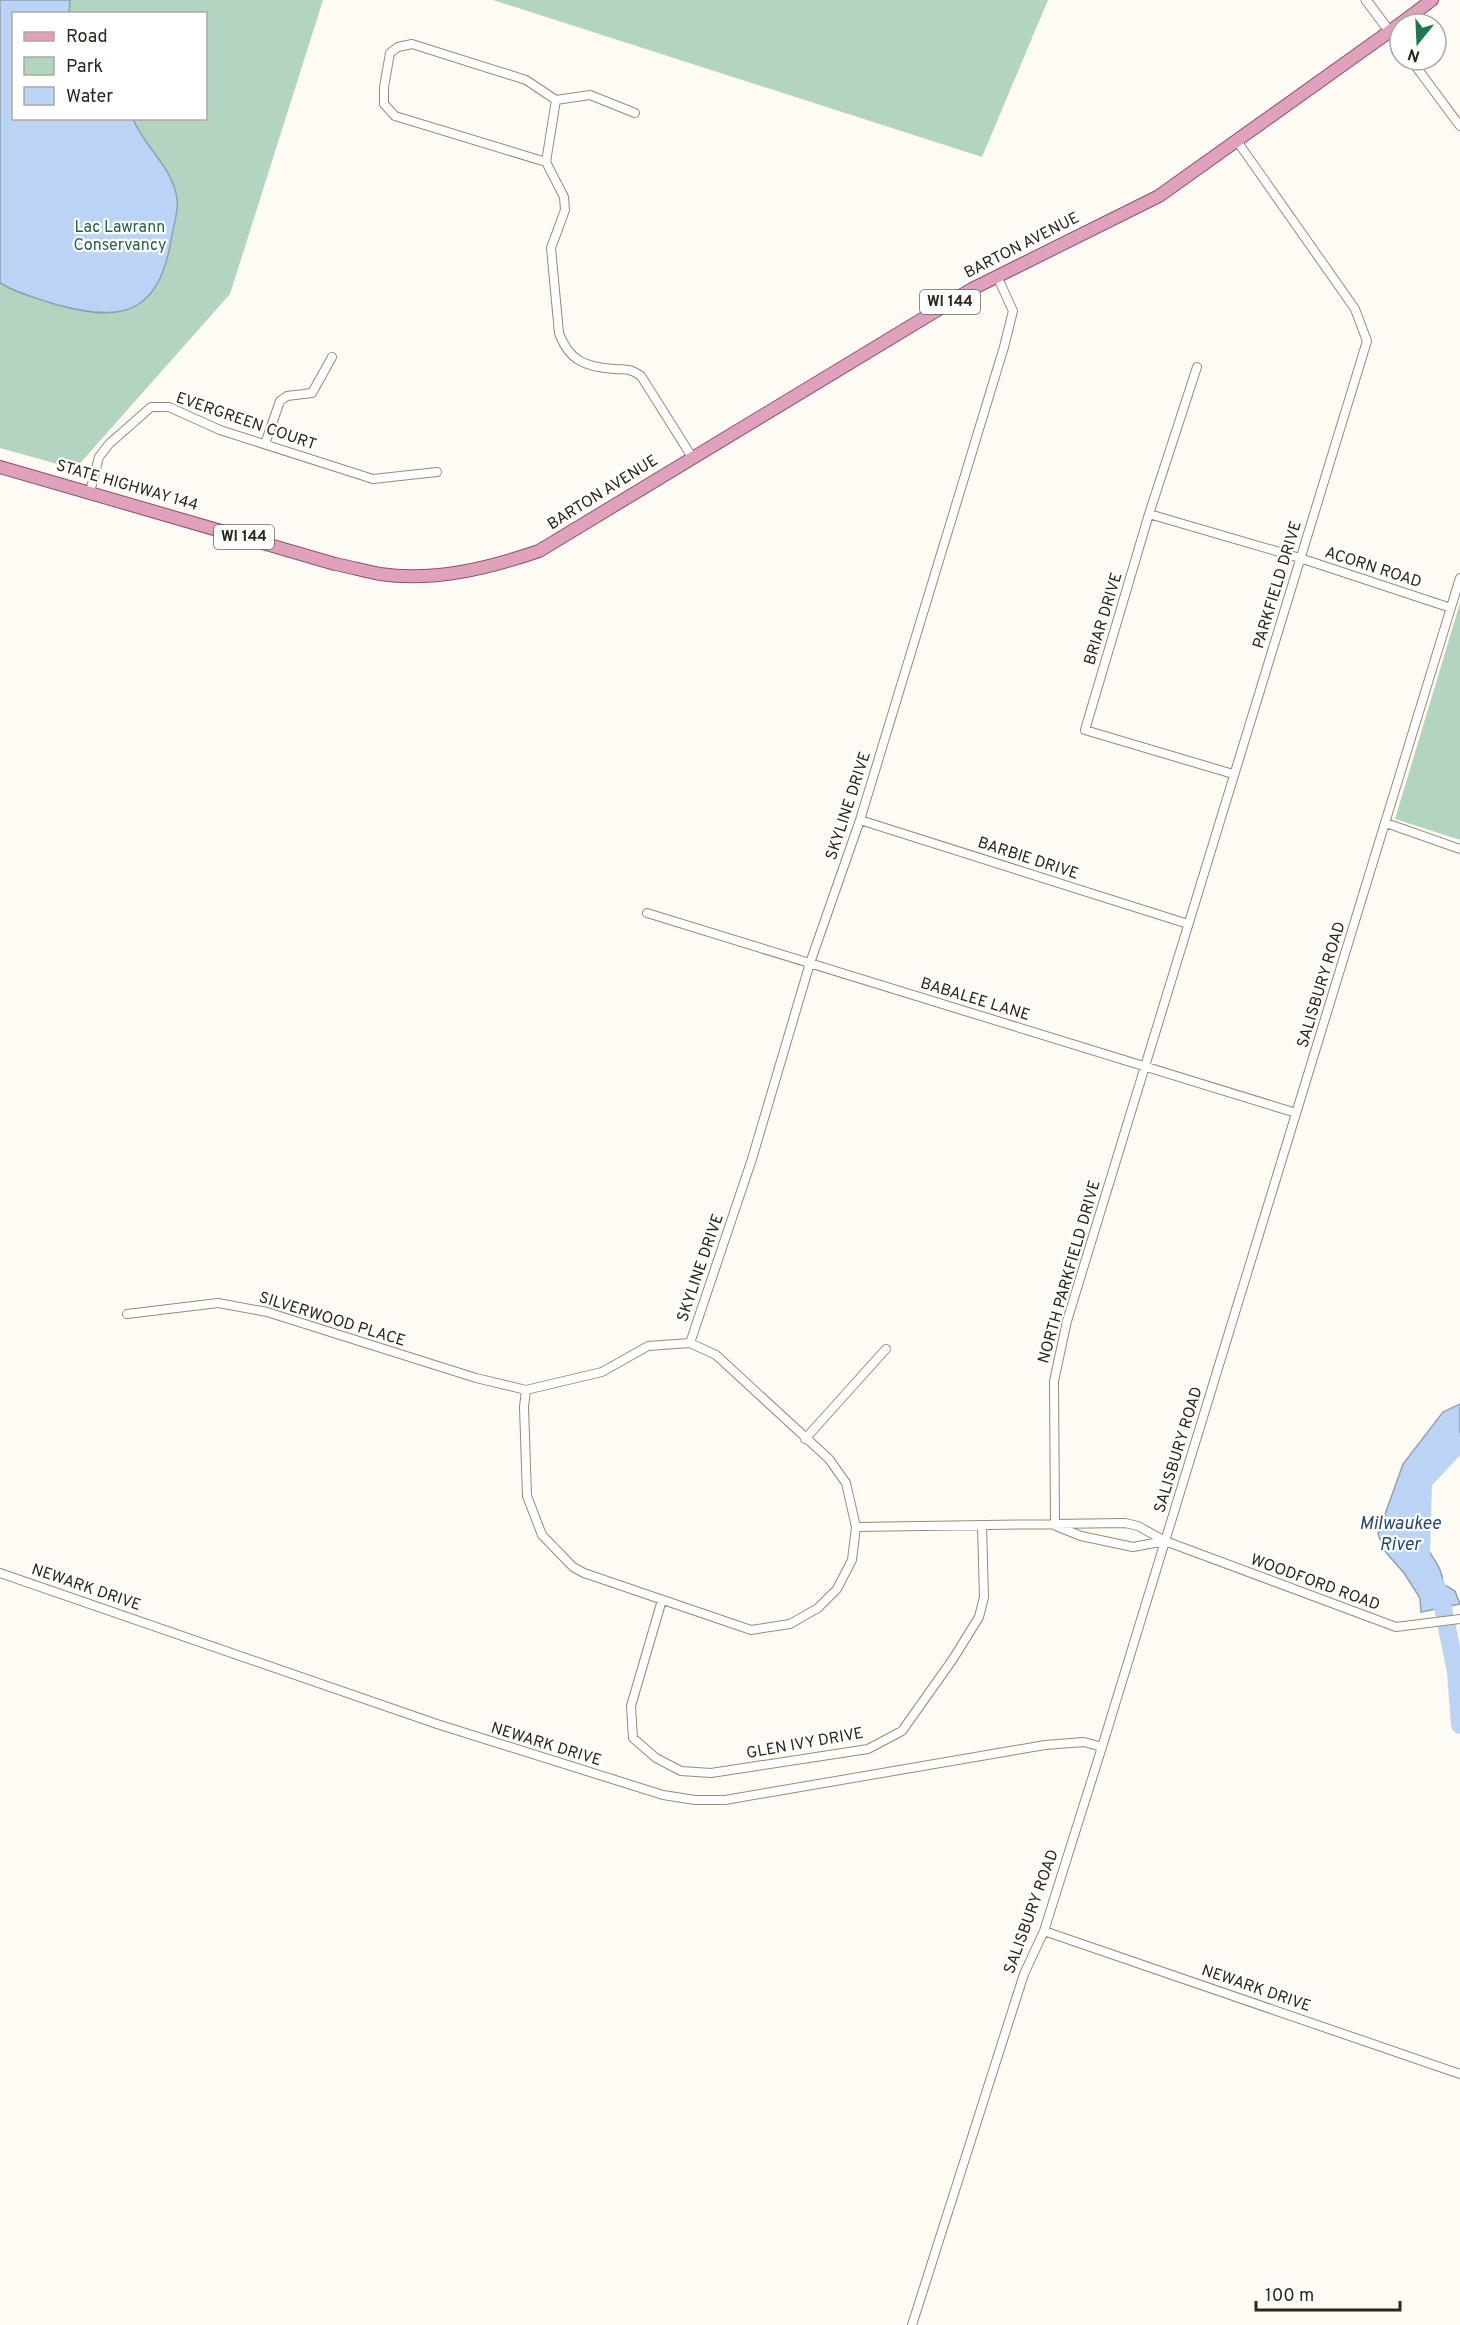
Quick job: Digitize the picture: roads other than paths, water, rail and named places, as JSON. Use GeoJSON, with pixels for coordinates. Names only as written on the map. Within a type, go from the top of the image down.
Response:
{"type":"FeatureCollection","features":[{"type":"Feature","properties":{"kind":"main road","name":"BARTON AVENUE"},"geometry":{"type":"LineString","coordinates":[[1416,12],[1432,0]]}},
{"type":"Feature","properties":{"kind":"main road","name":"BARTON AVENUE"},"geometry":{"type":"LineString","coordinates":[[492,567],[540,551],[972,289],[1151,200],[1388,33]]}},
{"type":"Feature","properties":{"kind":"main road","name":"STATE HIGHWAY 144"},"geometry":{"type":"LineString","coordinates":[[0,467],[335,564],[382,574],[435,575],[492,567]]}},
{"type":"Feature","properties":{"kind":"street"},"geometry":{"type":"LineString","coordinates":[[1366,0],[1388,19]]}},
{"type":"Feature","properties":{"kind":"street"},"geometry":{"type":"LineString","coordinates":[[546,162],[395,116],[384,104],[384,87],[390,53],[398,47],[412,44],[526,80],[556,100],[590,94],[635,113]]}},
{"type":"Feature","properties":{"kind":"street"},"geometry":{"type":"LineString","coordinates":[[1420,72],[1460,126]]}},
{"type":"Feature","properties":{"kind":"street"},"geometry":{"type":"LineString","coordinates":[[556,100],[546,162],[564,196],[565,210],[551,248],[559,333],[564,346],[579,362],[615,369],[629,368],[641,376],[692,457]]}},
{"type":"Feature","properties":{"kind":"street","name":"PARKFIELD DRIVE"},"geometry":{"type":"LineString","coordinates":[[1144,1067],[1367,341],[1355,309],[1237,141]]}},
{"type":"Feature","properties":{"kind":"street","name":"SKYLINE DRIVE"},"geometry":{"type":"LineString","coordinates":[[690,1342],[752,1160],[810,963],[860,820],[1004,347],[1013,311],[997,276]]}},
{"type":"Feature","properties":{"kind":"street"},"geometry":{"type":"LineString","coordinates":[[265,444],[280,401],[287,396],[312,393],[332,357]]}},
{"type":"Feature","properties":{"kind":"street","name":"BRIAR DRIVE"},"geometry":{"type":"LineString","coordinates":[[1197,368],[1149,514],[1084,730],[1233,774]]}},
{"type":"Feature","properties":{"kind":"street","name":"EVERGREEN COURT"},"geometry":{"type":"LineString","coordinates":[[90,492],[99,457],[151,407],[169,407],[220,430],[373,479],[437,472]]}},
{"type":"Feature","properties":{"kind":"street","name":"ACORN ROAD"},"geometry":{"type":"LineString","coordinates":[[1149,514],[1300,558],[1451,608]]}},
{"type":"Feature","properties":{"kind":"street","name":"SALISBURY ROAD"},"geometry":{"type":"LineString","coordinates":[[912,2325],[1023,1974],[1044,1931],[1102,1747],[1460,578]]}},
{"type":"Feature","properties":{"kind":"street","name":"BARBIE DRIVE"},"geometry":{"type":"LineString","coordinates":[[860,820],[1188,924]]}},
{"type":"Feature","properties":{"kind":"street"},"geometry":{"type":"LineString","coordinates":[[1386,823],[1460,849]]}},
{"type":"Feature","properties":{"kind":"street","name":"BABALEE LANE"},"geometry":{"type":"LineString","coordinates":[[647,913],[1296,1113]]}},
{"type":"Feature","properties":{"kind":"street","name":"NORTH PARKFIELD DRIVE"},"geometry":{"type":"LineString","coordinates":[[1055,1525],[1054,1381],[1067,1321],[1144,1067]]}},
{"type":"Feature","properties":{"kind":"street","name":"SILVERWOOD PLACE"},"geometry":{"type":"LineString","coordinates":[[127,1314],[218,1303],[267,1312],[476,1378],[526,1390]]}},
{"type":"Feature","properties":{"kind":"street"},"geometry":{"type":"LineString","coordinates":[[690,1342],[716,1355],[829,1459],[846,1483],[856,1527],[852,1560],[837,1589],[818,1608],[790,1624],[751,1630],[573,1567],[542,1535],[527,1496],[524,1407],[526,1390],[602,1372],[648,1346],[690,1342]]}},
{"type":"Feature","properties":{"kind":"street"},"geometry":{"type":"LineString","coordinates":[[805,1439],[886,1349]]}},
{"type":"Feature","properties":{"kind":"street","name":"WOODFORD ROAD"},"geometry":{"type":"LineString","coordinates":[[856,1527],[1125,1523],[1138,1526],[1165,1541],[1396,1627],[1460,1619]]}},
{"type":"Feature","properties":{"kind":"street","name":"WOODFORD ROAD"},"geometry":{"type":"LineString","coordinates":[[1055,1525],[1081,1536],[1133,1547],[1165,1541]]}},
{"type":"Feature","properties":{"kind":"street","name":"GLEN IVY DRIVE"},"geometry":{"type":"LineString","coordinates":[[662,1600],[630,1706],[633,1738],[656,1758],[681,1771],[711,1773],[868,1749],[902,1731],[953,1659],[979,1617],[984,1597],[982,1526]]}},
{"type":"Feature","properties":{"kind":"street","name":"NEWARK DRIVE"},"geometry":{"type":"LineString","coordinates":[[0,1573],[437,1724],[663,1795],[725,1800],[1045,1745],[1084,1742],[1102,1747]]}},
{"type":"Feature","properties":{"kind":"street","name":"NEWARK DRIVE"},"geometry":{"type":"LineString","coordinates":[[1044,1931],[1460,2074]]}},
{"type":"Feature","properties":{"kind":"water"},"geometry":{"type":"Polygon","coordinates":[[[0,0],[70,0],[69,12],[12,12],[12,120],[134,120],[170,177],[177,199],[176,219],[165,266],[157,285],[145,299],[132,308],[115,312],[96,312],[51,303],[12,290],[0,283],[0,0]]]}},
{"type":"Feature","properties":{"kind":"water","name":"Milwaukee River"},"geometry":{"type":"Polygon","coordinates":[[[1460,1404],[1460,1444],[1427,1480],[1417,1495],[1415,1505],[1420,1531],[1439,1567],[1443,1584],[1455,1591],[1460,1604],[1421,1612],[1420,1598],[1404,1573],[1384,1550],[1378,1534],[1403,1464],[1443,1412],[1460,1404]]]}},
{"type":"Feature","properties":{"kind":"waterway","name":"Milwaukee River"},"geometry":{"type":"LineString","coordinates":[[1421,1556],[1423,1482],[1460,1442]]}},
{"type":"Feature","properties":{"kind":"waterway","name":"Milwaukee River"},"geometry":{"type":"LineString","coordinates":[[1436,1586],[1440,1593],[1456,1672],[1460,1725]]}},
{"type":"Feature","properties":{"kind":"park label","name":"Lac Lawrann Conservancy"},"geometry":{"type":"Point","coordinates":[120,237]}}]}
